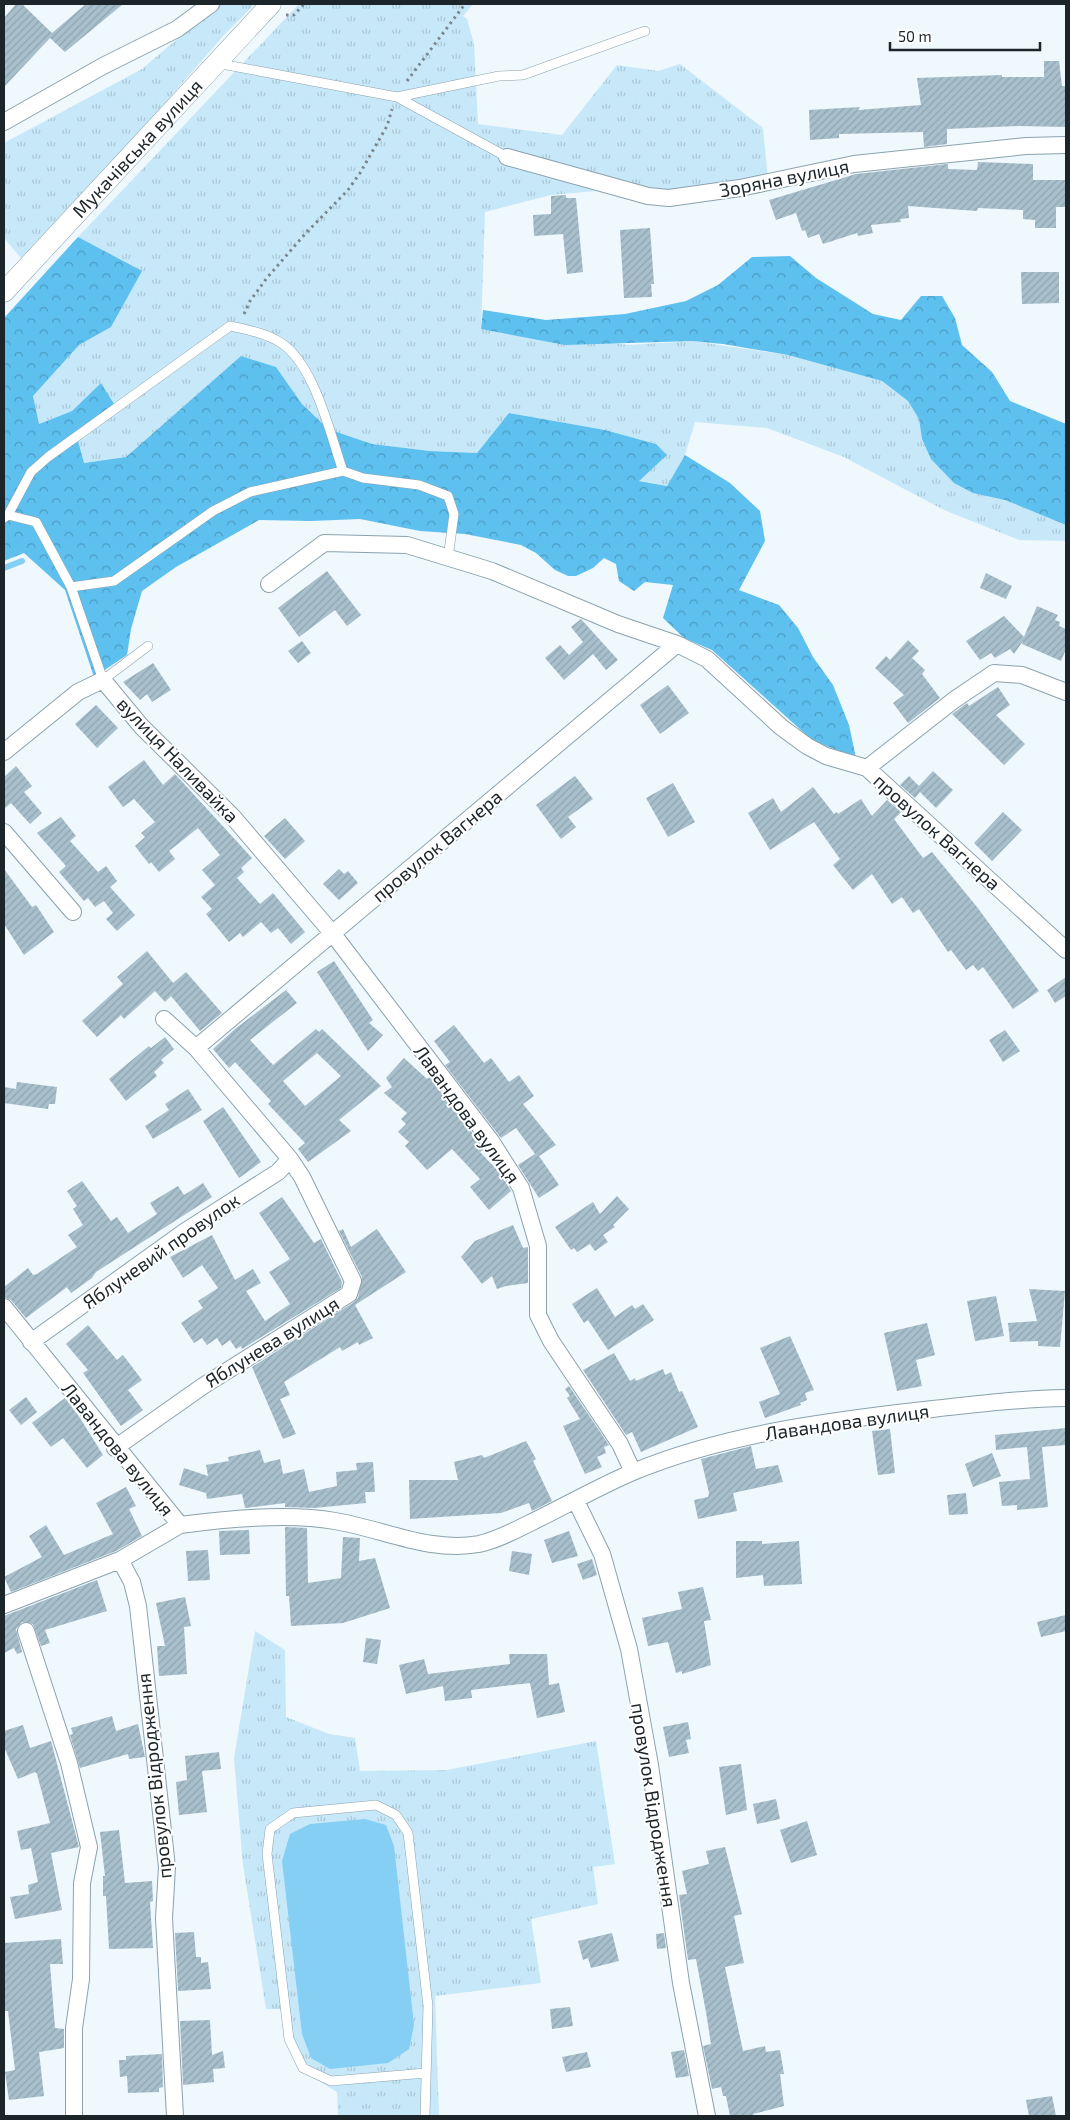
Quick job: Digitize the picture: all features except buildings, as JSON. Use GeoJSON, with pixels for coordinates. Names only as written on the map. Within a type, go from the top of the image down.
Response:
{"type":"FeatureCollection","features":[{"type":"Feature","properties":{"kind":"street"},"geometry":{"type":"LineString","coordinates":[[4,122],[103,66],[177,29],[211,4]]}},
{"type":"Feature","properties":{"kind":"street","name":"Мукачівська вулиця"},"geometry":{"type":"LineString","coordinates":[[4,292],[271,4]]}},
{"type":"Feature","properties":{"kind":"street","name":"Зоряна вулиця"},"geometry":{"type":"LineString","coordinates":[[508,158],[648,196],[669,198],[740,188],[854,164],[1026,146],[1066,145]]}},
{"type":"Feature","properties":{"kind":"street","name":"провулок Вагнера"},"geometry":{"type":"LineString","coordinates":[[269,584],[324,543],[407,545],[492,571],[618,624],[677,644],[707,659],[781,727],[807,746],[826,756],[867,768],[1066,950]]}},
{"type":"Feature","properties":{"kind":"street","name":"провулок Вагнера"},"geometry":{"type":"LineString","coordinates":[[196,1048],[677,644]]}},
{"type":"Feature","properties":{"kind":"street"},"geometry":{"type":"LineString","coordinates":[[867,768],[954,700],[994,673],[1022,675],[1066,692]]}},
{"type":"Feature","properties":{"kind":"street","name":"вулиця Наливайка"},"geometry":{"type":"LineString","coordinates":[[4,752],[78,692],[103,680],[141,726],[233,817],[333,934]]}},
{"type":"Feature","properties":{"kind":"street"},"geometry":{"type":"LineString","coordinates":[[4,832],[73,912]]}},
{"type":"Feature","properties":{"kind":"street","name":"Лавандова вулиця"},"geometry":{"type":"LineString","coordinates":[[333,934],[491,1141],[521,1188],[538,1246],[538,1315],[551,1341],[620,1444],[633,1472]]}},
{"type":"Feature","properties":{"kind":"street","name":"Яблунева вулиця"},"geometry":{"type":"LineString","coordinates":[[115,1448],[203,1386],[349,1294],[353,1281],[302,1177],[290,1159],[196,1048],[164,1019]]}},
{"type":"Feature","properties":{"kind":"street","name":"Яблуневий провулок"},"geometry":{"type":"LineString","coordinates":[[31,1342],[184,1232],[278,1172],[290,1159]]}},
{"type":"Feature","properties":{"kind":"street","name":"Лавандова вулиця"},"geometry":{"type":"LineString","coordinates":[[4,1307],[115,1448],[180,1525],[218,1520],[281,1518],[334,1520],[447,1547],[480,1544],[576,1501],[633,1472],[714,1444],[792,1428],[1016,1399],[1066,1398]]}},
{"type":"Feature","properties":{"kind":"street","name":"провулок Відродження"},"geometry":{"type":"LineString","coordinates":[[576,1501],[602,1554],[628,1649],[650,1765],[681,1983],[707,2116]]}},
{"type":"Feature","properties":{"kind":"street"},"geometry":{"type":"LineString","coordinates":[[4,1605],[120,1560],[180,1525]]}},
{"type":"Feature","properties":{"kind":"street","name":"провулок Відродження"},"geometry":{"type":"LineString","coordinates":[[120,1560],[132,1582],[138,1606],[167,1867],[164,1918],[174,2116]]}},
{"type":"Feature","properties":{"kind":"street"},"geometry":{"type":"LineString","coordinates":[[26,1631],[69,1763],[89,1847],[82,1883],[81,1979],[74,2028],[74,2116]]}},
{"type":"Feature","properties":{"kind":"lane"},"geometry":{"type":"LineString","coordinates":[[397,97],[500,76],[524,75],[645,31]]}},
{"type":"Feature","properties":{"kind":"lane"},"geometry":{"type":"LineString","coordinates":[[216,63],[397,97],[508,158]]}},
{"type":"Feature","properties":{"kind":"lane"},"geometry":{"type":"LineString","coordinates":[[148,646],[103,680],[71,587],[36,522],[6,517],[31,472],[42,462],[230,326],[279,342],[305,368],[323,408],[343,471]]}},
{"type":"Feature","properties":{"kind":"lane"},"geometry":{"type":"LineString","coordinates":[[71,587],[114,581],[213,512],[250,492],[343,471],[363,478],[419,485],[448,496],[454,514],[448,558]]}},
{"type":"Feature","properties":{"kind":"lane"},"geometry":{"type":"LineString","coordinates":[[425,2116],[428,2006],[408,1833],[396,1815],[376,1805],[293,1813],[270,1829],[267,1854],[289,2039],[303,2068],[332,2081],[426,2073]]}},
{"type":"Feature","properties":{"kind":"path"},"geometry":{"type":"LineString","coordinates":[[230,326],[244,314],[257,290],[305,234],[348,190],[377,146],[387,126],[397,97],[465,4]]}},
{"type":"Feature","properties":{"kind":"green space"},"geometry":{"type":"Polygon","coordinates":[[[218,4],[255,4],[224,35],[150,120],[21,258],[4,238],[4,143],[142,69],[218,4]]]}},
{"type":"Feature","properties":{"kind":"green space"},"geometry":{"type":"Polygon","coordinates":[[[299,4],[473,4],[463,16],[467,19],[474,44],[478,124],[562,135],[617,65],[658,71],[680,64],[763,128],[768,179],[669,192],[628,183],[606,190],[551,195],[485,212],[481,329],[629,345],[692,341],[788,355],[882,381],[908,401],[919,419],[922,439],[1005,500],[1066,525],[1066,541],[1019,540],[944,510],[844,457],[767,428],[695,422],[685,455],[667,486],[638,480],[656,444],[605,430],[509,413],[477,453],[430,451],[372,444],[328,429],[302,404],[276,367],[241,356],[126,457],[84,463],[77,437],[101,383],[72,411],[38,424],[33,396],[79,345],[111,327],[141,271],[78,237],[299,4]]]}},
{"type":"Feature","properties":{"kind":"green space"},"geometry":{"type":"Polygon","coordinates":[[[78,237],[142,271],[111,327],[79,345],[33,396],[39,424],[72,411],[101,383],[114,404],[77,437],[84,463],[126,457],[241,356],[276,367],[302,404],[328,429],[372,444],[430,451],[477,453],[509,413],[605,430],[656,444],[667,455],[639,481],[667,486],[685,455],[730,483],[760,511],[765,541],[739,590],[779,605],[798,628],[813,657],[833,685],[849,725],[856,758],[812,740],[712,650],[684,638],[663,618],[673,585],[645,582],[634,591],[619,581],[616,564],[604,558],[593,568],[576,576],[568,576],[555,570],[536,553],[521,545],[465,534],[420,531],[360,519],[311,521],[259,520],[176,567],[142,591],[131,629],[127,655],[94,677],[65,590],[24,553],[4,561],[4,318],[78,237]]]}},
{"type":"Feature","properties":{"kind":"green space"},"geometry":{"type":"Polygon","coordinates":[[[790,256],[816,278],[873,314],[901,320],[921,296],[942,296],[955,318],[962,345],[992,372],[1010,401],[1066,424],[1066,525],[1005,500],[973,493],[954,483],[931,459],[922,439],[919,419],[908,401],[882,381],[788,355],[723,344],[692,341],[565,345],[481,329],[483,310],[546,320],[625,314],[686,301],[718,285],[752,257],[790,256]]]}},
{"type":"Feature","properties":{"kind":"green space"},"geometry":{"type":"Polygon","coordinates":[[[255,1631],[285,1650],[286,1717],[329,1734],[355,1738],[360,1771],[447,1770],[596,1741],[615,1864],[593,1867],[598,1904],[531,1919],[541,1983],[435,1996],[439,2116],[338,2116],[337,2092],[299,2069],[282,2009],[266,2009],[243,1865],[234,1758],[255,1631]]]}},
{"type":"Feature","properties":{"kind":"shaded area"},"geometry":{"type":"Polygon","coordinates":[[[365,1819],[386,1825],[394,1846],[414,2025],[409,2049],[388,2063],[330,2069],[311,2058],[302,2034],[282,1861],[290,1834],[310,1824],[365,1819]]]}},
{"type":"Feature","properties":{"kind":"waterway"},"geometry":{"type":"LineString","coordinates":[[4,568],[22,561]]}}]}
